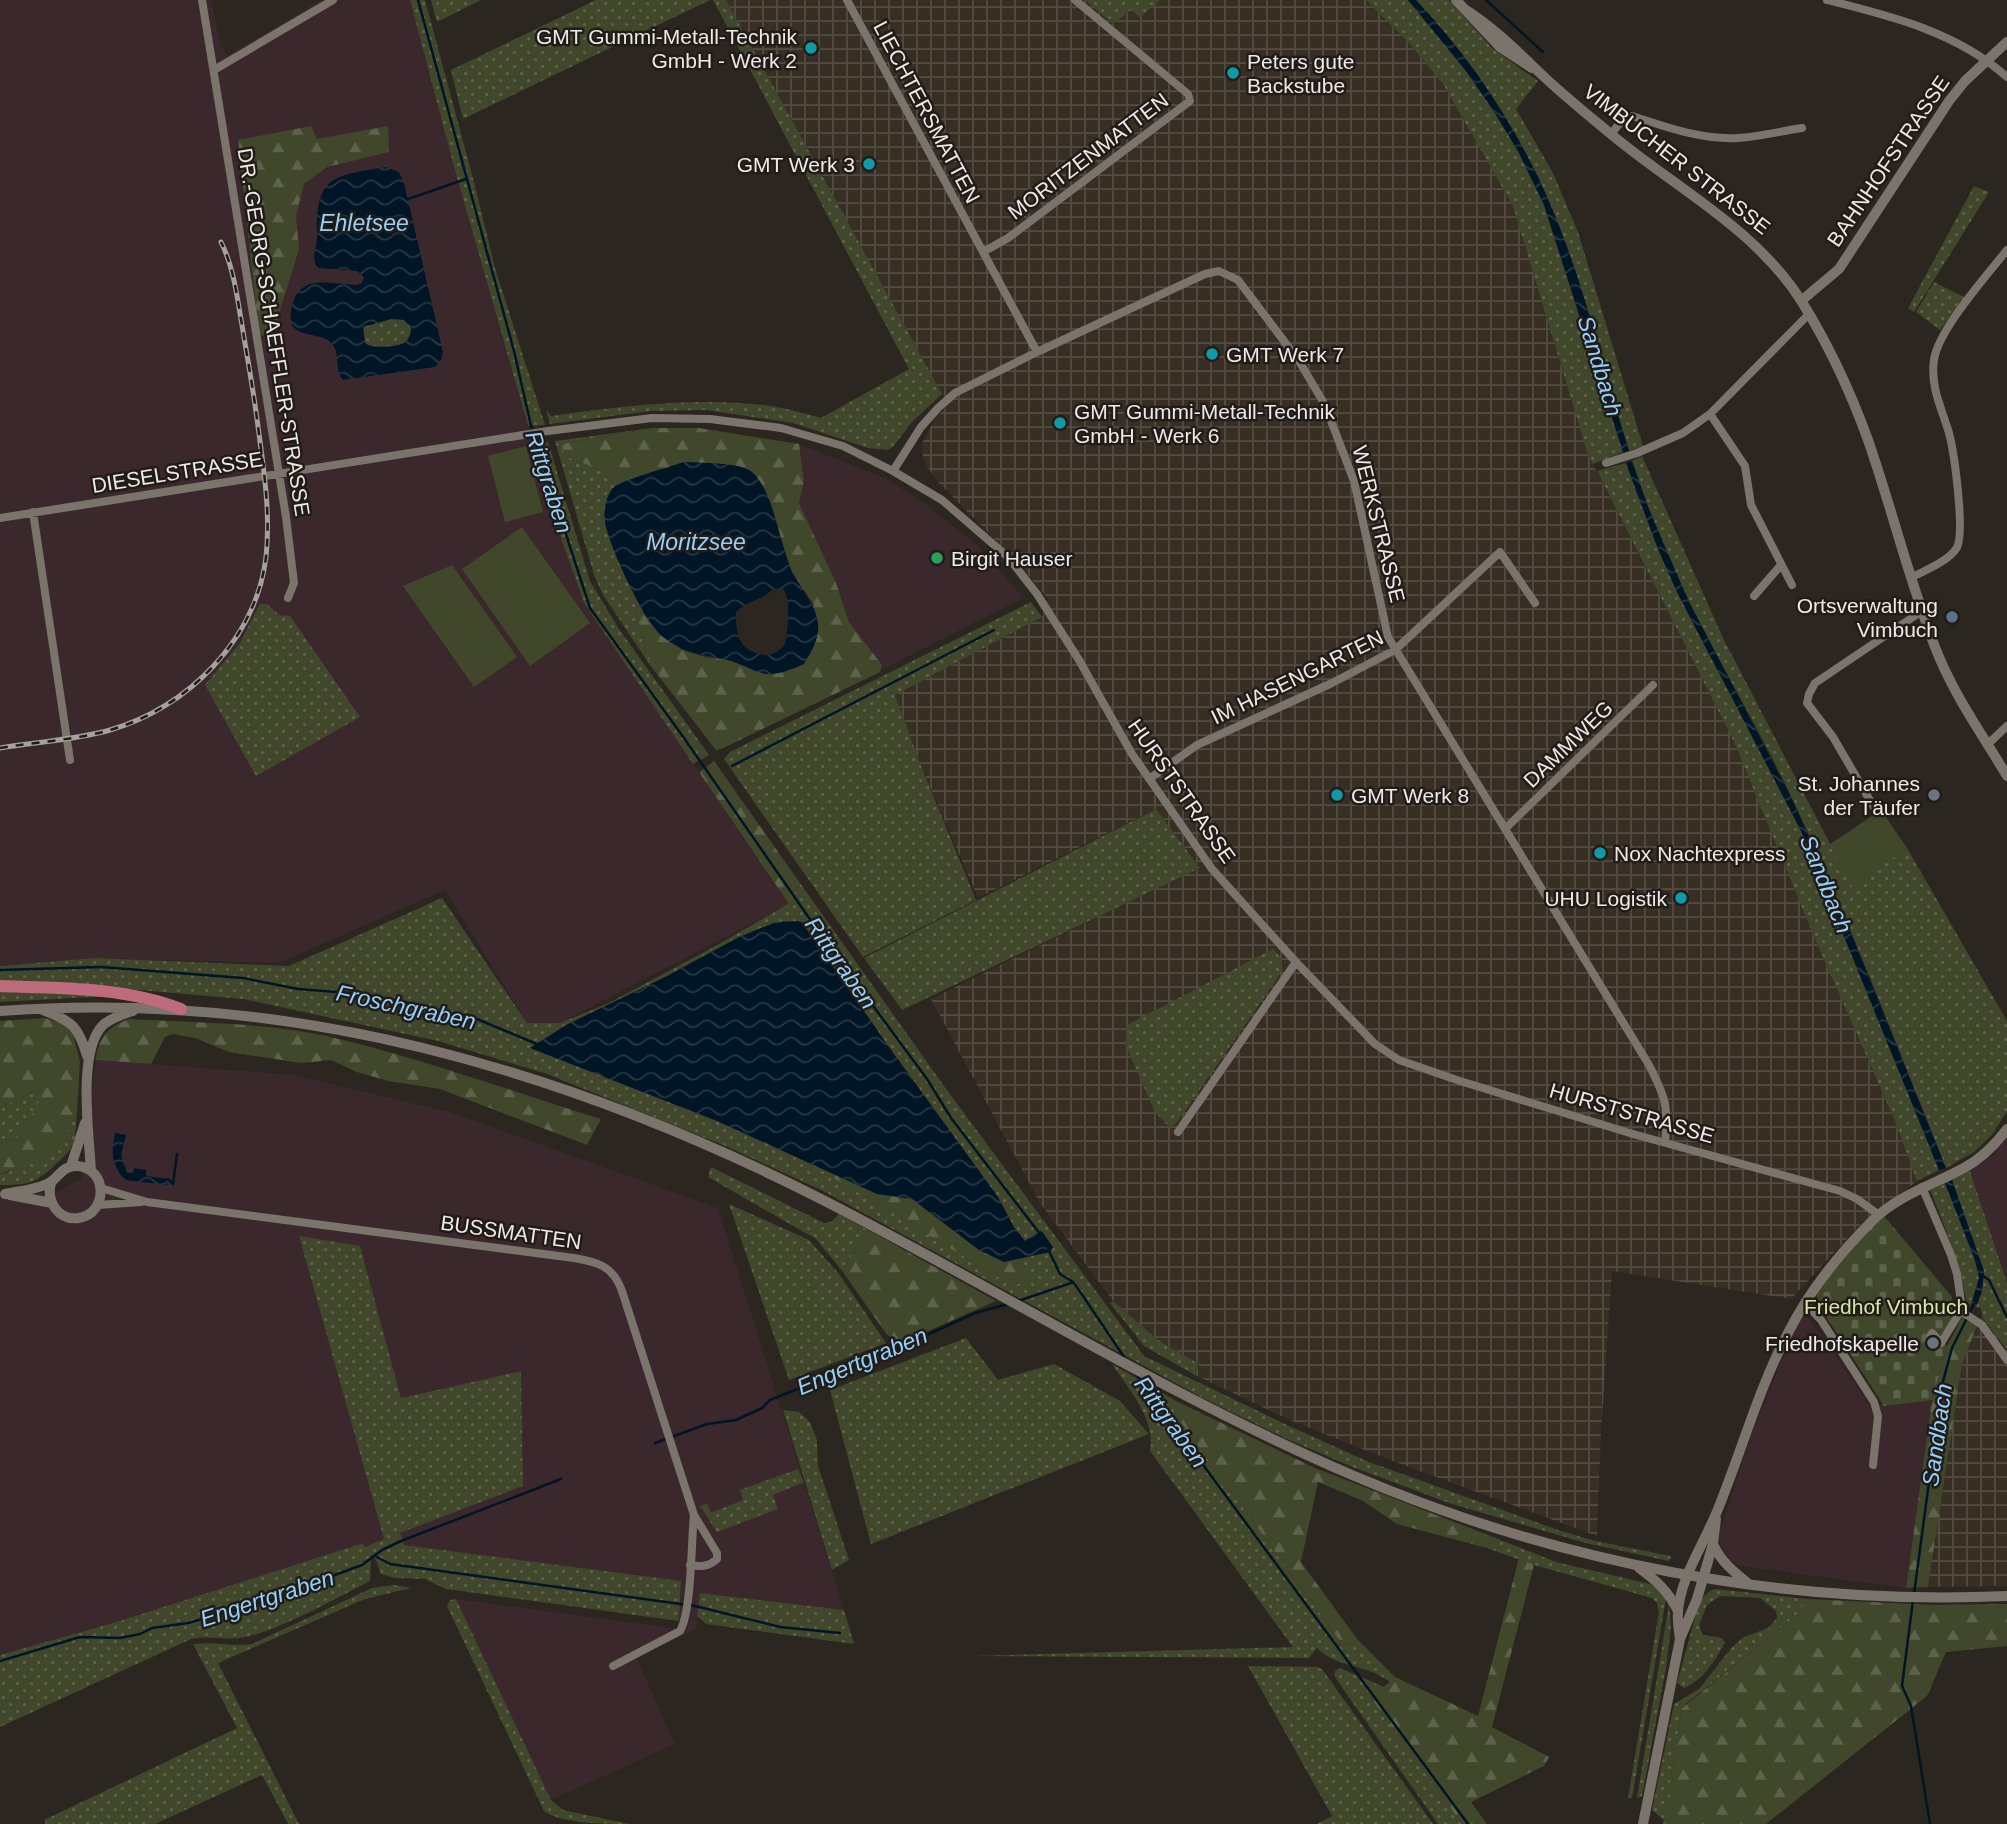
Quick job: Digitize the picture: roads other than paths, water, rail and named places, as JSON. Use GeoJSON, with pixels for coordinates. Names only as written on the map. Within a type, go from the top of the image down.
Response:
{"type":"FeatureCollection","features":[{"type":"Feature","properties":{"kind":"main road"},"geometry":{"type":"LineString","coordinates":[[0,986],[70,989],[156,999],[181,1009]]}},
{"type":"Feature","properties":{"kind":"main road"},"geometry":{"type":"LineString","coordinates":[[90,1171],[88,1059],[94,1038],[109,1021],[139,1008]]}},
{"type":"Feature","properties":{"kind":"main road"},"geometry":{"type":"LineString","coordinates":[[0,1011],[139,1008],[245,1015],[311,1024],[399,1041],[505,1070],[575,1093],[741,1161],[821,1199],[1240,1425],[1344,1472],[1452,1514],[1557,1546],[1637,1566],[1751,1586],[1900,1598],[2007,1596]]}},
{"type":"Feature","properties":{"kind":"main road"},"geometry":{"type":"LineString","coordinates":[[39,1009],[72,1024],[82,1037],[88,1059]]}},
{"type":"Feature","properties":{"kind":"main road"},"geometry":{"type":"LineString","coordinates":[[71,1166],[87,1117]]}},
{"type":"Feature","properties":{"kind":"main road"},"geometry":{"type":"LineString","coordinates":[[3,1193],[33,1189],[51,1182],[61,1170],[79,1166],[90,1171],[99,1180],[101,1188],[98,1205],[87,1215],[72,1218],[59,1212],[49,1193],[51,1182]]}},
{"type":"Feature","properties":{"kind":"main road"},"geometry":{"type":"LineString","coordinates":[[3,1193],[52,1203]]}},
{"type":"Feature","properties":{"kind":"main road"},"geometry":{"type":"LineString","coordinates":[[1713,1544],[1728,1567],[1751,1586]]}},
{"type":"Feature","properties":{"kind":"main road"},"geometry":{"type":"LineString","coordinates":[[1637,1566],[1662,1585],[1678,1611]]}},
{"type":"Feature","properties":{"kind":"street","name":"DR.-GEORG-SCHAEFFLER-STRASSE"},"geometry":{"type":"LineString","coordinates":[[202,0],[286,517],[294,583],[288,598]]}},
{"type":"Feature","properties":{"kind":"street"},"geometry":{"type":"LineString","coordinates":[[214,70],[333,0]]}},
{"type":"Feature","properties":{"kind":"street","name":"LIECHTERSMATTEN"},"geometry":{"type":"LineString","coordinates":[[847,0],[1037,352]]}},
{"type":"Feature","properties":{"kind":"street","name":"MORITZENMATTEN"},"geometry":{"type":"LineString","coordinates":[[983,252],[1008,238],[1189,101],[1188,94],[1076,0]]}},
{"type":"Feature","properties":{"kind":"street"},"geometry":{"type":"LineString","coordinates":[[1828,0],[1897,18],[1976,52],[2007,77]]}},
{"type":"Feature","properties":{"kind":"street","name":"VIMBUCHER STRASSE"},"geometry":{"type":"LineString","coordinates":[[1460,4],[1506,39],[1538,72],[1611,134],[1748,237],[1784,275],[1809,314],[1864,430],[1922,611],[1947,675],[2007,776]]}},
{"type":"Feature","properties":{"kind":"street","name":"BAHNHOFSTRASSE"},"geometry":{"type":"LineString","coordinates":[[1801,301],[1839,270],[1949,101],[1965,81],[2007,42]]}},
{"type":"Feature","properties":{"kind":"street"},"geometry":{"type":"LineString","coordinates":[[1611,134],[1620,123],[1632,116],[1681,132],[1711,137],[1739,138],[1802,128]]}},
{"type":"Feature","properties":{"kind":"street"},"geometry":{"type":"LineString","coordinates":[[1912,578],[1951,555],[1960,541],[1955,469],[1949,434],[1933,383],[1934,358],[1942,337],[2007,250]]}},
{"type":"Feature","properties":{"kind":"street","name":"WERKSTRASSE"},"geometry":{"type":"LineString","coordinates":[[893,471],[922,427],[956,393],[1205,274],[1219,271],[1238,280],[1292,351],[1325,405],[1354,481],[1388,637],[1661,1088],[1667,1109],[1665,1142]]}},
{"type":"Feature","properties":{"kind":"street"},"geometry":{"type":"LineString","coordinates":[[1606,463],[1683,433],[1710,414],[1809,314]]}},
{"type":"Feature","properties":{"kind":"street"},"geometry":{"type":"LineString","coordinates":[[1710,414],[1745,466],[1751,505],[1792,585]]}},
{"type":"Feature","properties":{"kind":"street","name":"HURSTSTRASSE"},"geometry":{"type":"LineString","coordinates":[[526,435],[652,418],[710,419],[781,428],[842,446],[893,471],[942,500],[1008,557],[1031,585],[1067,639],[1132,754],[1212,869],[1375,1044],[1399,1060],[1460,1081],[1840,1191],[1879,1215]]}},
{"type":"Feature","properties":{"kind":"street","name":"DIESELSTRASSE"},"geometry":{"type":"LineString","coordinates":[[0,518],[526,435]]}},
{"type":"Feature","properties":{"kind":"street"},"geometry":{"type":"LineString","coordinates":[[33,512],[70,760]]}},
{"type":"Feature","properties":{"kind":"street","name":"IM HASENGARTEN"},"geometry":{"type":"LineString","coordinates":[[1149,779],[1197,745],[1395,650],[1500,552],[1535,603]]}},
{"type":"Feature","properties":{"kind":"street"},"geometry":{"type":"LineString","coordinates":[[1754,596],[1781,565]]}},
{"type":"Feature","properties":{"kind":"street"},"geometry":{"type":"LineString","coordinates":[[1875,808],[1833,737],[1807,703],[1815,683],[1922,611]]}},
{"type":"Feature","properties":{"kind":"street","name":"DAMMWEG"},"geometry":{"type":"LineString","coordinates":[[1506,828],[1653,685]]}},
{"type":"Feature","properties":{"kind":"street"},"geometry":{"type":"LineString","coordinates":[[1987,744],[2007,726]]}},
{"type":"Feature","properties":{"kind":"street"},"geometry":{"type":"LineString","coordinates":[[1178,1132],[1296,962]]}},
{"type":"Feature","properties":{"kind":"street"},"geometry":{"type":"LineString","coordinates":[[1680,1639],[1678,1611],[1696,1554],[1717,1511],[1766,1382],[1788,1332],[1805,1303],[1835,1261],[1879,1215],[1922,1187],[1987,1153],[2007,1129]]}},
{"type":"Feature","properties":{"kind":"street"},"geometry":{"type":"LineString","coordinates":[[1922,1187],[1951,1255],[1966,1312],[1982,1325],[2007,1360]]}},
{"type":"Feature","properties":{"kind":"street","name":"BUSSMATTEN"},"geometry":{"type":"LineString","coordinates":[[101,1188],[147,1202],[561,1256],[609,1268],[619,1283],[694,1515],[717,1553],[717,1559],[711,1564],[702,1567],[690,1565]]}},
{"type":"Feature","properties":{"kind":"street","name":"BUSSMATTEN"},"geometry":{"type":"LineString","coordinates":[[98,1205],[147,1202]]}},
{"type":"Feature","properties":{"kind":"street"},"geometry":{"type":"LineString","coordinates":[[1805,1303],[1821,1320],[1874,1402],[1878,1416],[1872,1465]]}},
{"type":"Feature","properties":{"kind":"street"},"geometry":{"type":"LineString","coordinates":[[1931,1335],[1932,1333],[1941,1343],[1966,1312]]}},
{"type":"Feature","properties":{"kind":"street"},"geometry":{"type":"LineString","coordinates":[[1643,1824],[1680,1639],[1697,1599],[1713,1544],[1717,1511]]}},
{"type":"Feature","properties":{"kind":"street","name":"BUSSMATTEN"},"geometry":{"type":"LineString","coordinates":[[613,1666],[680,1630],[687,1608],[694,1515]]}},
{"type":"Feature","properties":{"kind":"water"},"geometry":{"type":"Polygon","coordinates":[[[1408,0],[1416,0],[1458,48],[1495,100],[1527,155],[1554,213],[1576,272],[1629,451],[1623,452],[1544,205],[1518,151],[1466,71],[1408,0]]]}},
{"type":"Feature","properties":{"kind":"water","name":"Ehletsee"},"geometry":{"type":"Polygon","coordinates":[[[386,167],[399,172],[404,183],[443,352],[435,367],[343,380],[332,344],[295,328],[291,322],[291,314],[295,299],[307,285],[362,283],[364,277],[357,271],[318,268],[314,257],[319,201],[331,182],[340,177],[386,167]],[[391,319],[363,327],[365,343],[384,347],[404,343],[411,328],[404,320],[391,319]]]}},
{"type":"Feature","properties":{"kind":"water"},"geometry":{"type":"Polygon","coordinates":[[[1632,461],[1648,507],[1689,602],[1790,795],[1836,896],[1946,1168],[1939,1170],[1801,831],[1676,590],[1626,463],[1632,461]]]}},
{"type":"Feature","properties":{"kind":"water","name":"Moritzsee"},"geometry":{"type":"Polygon","coordinates":[[[684,462],[739,466],[752,472],[760,481],[771,505],[792,572],[817,616],[816,640],[804,664],[768,674],[728,660],[694,653],[663,637],[646,616],[614,550],[605,523],[606,504],[611,491],[618,485],[684,462]],[[773,589],[736,612],[740,640],[755,653],[775,653],[785,643],[788,604],[783,589],[773,589]]]}},
{"type":"Feature","properties":{"kind":"water"},"geometry":{"type":"Polygon","coordinates":[[[801,921],[998,1197],[1014,1227],[1025,1241],[1041,1230],[1053,1247],[1050,1252],[1004,1262],[979,1250],[912,1199],[877,1194],[717,1121],[530,1048],[566,1025],[739,937],[776,922],[801,921]]]}},
{"type":"Feature","properties":{"kind":"water"},"geometry":{"type":"Polygon","coordinates":[[[115,1133],[126,1135],[121,1155],[127,1173],[133,1173],[134,1168],[146,1170],[146,1176],[168,1179],[167,1185],[125,1180],[113,1158],[115,1133]]]}},
{"type":"Feature","properties":{"kind":"water"},"geometry":{"type":"Polygon","coordinates":[[[1952,1180],[1984,1271],[1982,1291],[1976,1307],[1971,1305],[1979,1278],[1975,1260],[1945,1183],[1952,1180]]]}},
{"type":"Feature","properties":{"kind":"waterway","name":"Rittgraben"},"geometry":{"type":"LineString","coordinates":[[418,0],[514,351],[532,430]]}},
{"type":"Feature","properties":{"kind":"waterway"},"geometry":{"type":"LineString","coordinates":[[1486,0],[1543,52]]}},
{"type":"Feature","properties":{"kind":"waterway"},"geometry":{"type":"LineString","coordinates":[[408,199],[466,179]]}},
{"type":"Feature","properties":{"kind":"waterway","name":"Rittgraben"},"geometry":{"type":"LineString","coordinates":[[534,436],[590,608],[823,938],[927,1079],[951,1118],[1040,1234]]}},
{"type":"Feature","properties":{"kind":"waterway"},"geometry":{"type":"LineString","coordinates":[[732,766],[994,630]]}},
{"type":"Feature","properties":{"kind":"waterway","name":"Froschgraben"},"geometry":{"type":"LineString","coordinates":[[0,970],[101,967],[243,978],[298,989],[363,994],[409,1003],[437,1013],[470,1016],[539,1045]]}},
{"type":"Feature","properties":{"kind":"waterway"},"geometry":{"type":"LineString","coordinates":[[168,1179],[173,1184],[177,1154]]}},
{"type":"Feature","properties":{"kind":"waterway","name":"Rittgraben"},"geometry":{"type":"LineString","coordinates":[[1048,1249],[1060,1274],[1073,1282],[1124,1357]]}},
{"type":"Feature","properties":{"kind":"waterway"},"geometry":{"type":"LineString","coordinates":[[1982,1275],[1989,1280],[2007,1317]]}},
{"type":"Feature","properties":{"kind":"waterway","name":"Engertgraben"},"geometry":{"type":"LineString","coordinates":[[1018,1301],[1071,1283]]}},
{"type":"Feature","properties":{"kind":"waterway","name":"Engertgraben"},"geometry":{"type":"LineString","coordinates":[[655,1443],[707,1424],[736,1420],[762,1408],[770,1400],[883,1355],[975,1313],[1008,1304]]}},
{"type":"Feature","properties":{"kind":"waterway","name":"Sandbach"},"geometry":{"type":"LineString","coordinates":[[1914,1594],[1942,1385],[1952,1348],[1974,1304]]}},
{"type":"Feature","properties":{"kind":"waterway","name":"Rittgraben"},"geometry":{"type":"LineString","coordinates":[[1136,1374],[1468,1824]]}},
{"type":"Feature","properties":{"kind":"waterway","name":"Engertgraben"},"geometry":{"type":"LineString","coordinates":[[0,1661],[80,1637],[120,1638],[140,1634],[152,1628],[188,1623],[306,1590],[332,1576],[362,1565],[382,1550],[401,1541],[561,1479]]}},
{"type":"Feature","properties":{"kind":"waterway"},"geometry":{"type":"LineString","coordinates":[[375,1556],[390,1564],[695,1606],[780,1627],[840,1633]]}},
{"type":"Feature","properties":{"kind":"waterway","name":"Sandbach"},"geometry":{"type":"LineString","coordinates":[[1913,1600],[1902,1686],[1911,1706],[1930,1824]]}},
{"type":"Feature","properties":{"kind":"railway"},"geometry":{"type":"LineString","coordinates":[[0,748],[69,739],[139,720],[166,705],[214,666],[233,642],[248,616],[260,587],[266,557],[267,505],[255,407],[238,304],[232,272],[221,242]]}},
{"type":"Feature","properties":{"kind":"place","name":"GMT Gummi-Metall-Technik GmbH - Werk 2"},"geometry":{"type":"Point","coordinates":[811,48]}},
{"type":"Feature","properties":{"kind":"place","name":"Peters gute Backstube"},"geometry":{"type":"Point","coordinates":[1233,73]}},
{"type":"Feature","properties":{"kind":"place","name":"GMT Werk 3"},"geometry":{"type":"Point","coordinates":[869,164]}},
{"type":"Feature","properties":{"kind":"place","name":"GMT Werk 7"},"geometry":{"type":"Point","coordinates":[1212,354]}},
{"type":"Feature","properties":{"kind":"place","name":"GMT Gummi-Metall-Technik GmbH - Werk 6"},"geometry":{"type":"Point","coordinates":[1060,423]}},
{"type":"Feature","properties":{"kind":"place","name":"Birgit Hauser"},"geometry":{"type":"Point","coordinates":[937,558]}},
{"type":"Feature","properties":{"kind":"place","name":"Ortsverwaltung Vimbuch"},"geometry":{"type":"Point","coordinates":[1952,617]}},
{"type":"Feature","properties":{"kind":"place","name":"GMT Werk 8"},"geometry":{"type":"Point","coordinates":[1337,795]}},
{"type":"Feature","properties":{"kind":"place","name":"St. Johannes der Täufer"},"geometry":{"type":"Point","coordinates":[1934,795]}},
{"type":"Feature","properties":{"kind":"place","name":"Nox Nachtexpress"},"geometry":{"type":"Point","coordinates":[1600,853]}},
{"type":"Feature","properties":{"kind":"place","name":"UHU Logistik"},"geometry":{"type":"Point","coordinates":[1681,898]}},
{"type":"Feature","properties":{"kind":"place","name":"Friedhofskapelle"},"geometry":{"type":"Point","coordinates":[1933,1343]}},
{"type":"Feature","properties":{"kind":"park label","name":"Friedhof Vimbuch"},"geometry":{"type":"Point","coordinates":[1886,1306]}}]}
